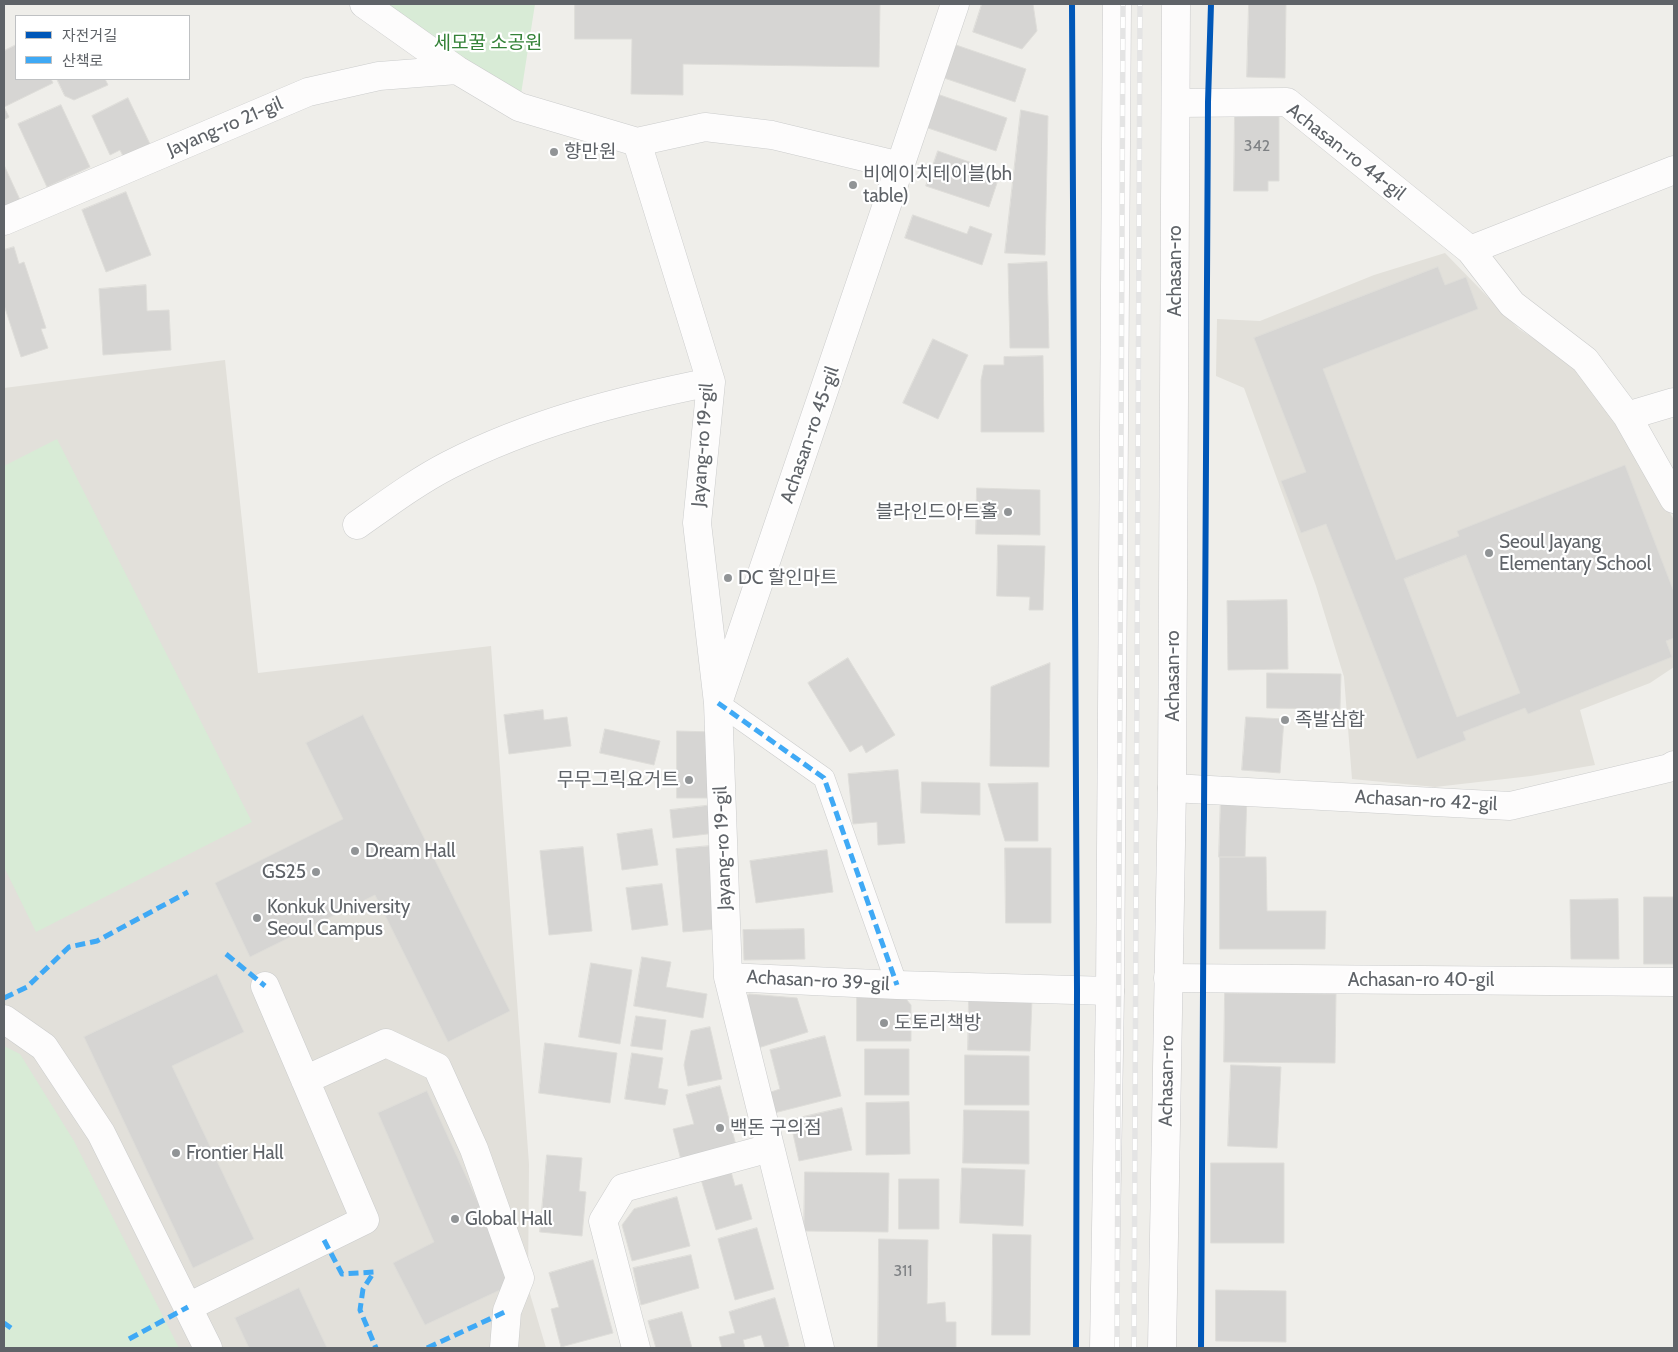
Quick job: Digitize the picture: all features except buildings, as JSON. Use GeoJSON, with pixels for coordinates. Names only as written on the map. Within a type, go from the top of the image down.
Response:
{"type":"FeatureCollection","features":[{"type":"Feature","properties":{"kind":"street"},"geometry":{"type":"LineString","coordinates":[[364,4],[457,70],[519,107],[637,142],[705,127],[772,135],[901,166]]}},
{"type":"Feature","properties":{"kind":"street","name":"Achasan-ro 45-gil"},"geometry":{"type":"LineString","coordinates":[[718,703],[955,4]]}},
{"type":"Feature","properties":{"kind":"street"},"geometry":{"type":"LineString","coordinates":[[1104,1348],[1110,991],[1117,4]]}},
{"type":"Feature","properties":{"kind":"street","name":"Achasan-ro"},"geometry":{"type":"LineString","coordinates":[[1162,1348],[1172,788],[1176,4]]}},
{"type":"Feature","properties":{"kind":"street","name":"Jayang-ro 21-gil"},"geometry":{"type":"LineString","coordinates":[[4,221],[308,92],[379,76],[457,70]]}},
{"type":"Feature","properties":{"kind":"street","name":"Achasan-ro 44-gil"},"geometry":{"type":"LineString","coordinates":[[1176,103],[1287,102],[1470,250],[1512,304],[1585,360],[1627,416],[1674,499]]}},
{"type":"Feature","properties":{"kind":"street","name":"Jayang-ro 19-gil"},"geometry":{"type":"LineString","coordinates":[[637,142],[710,382],[698,524],[718,703],[728,977]]}},
{"type":"Feature","properties":{"kind":"street"},"geometry":{"type":"LineString","coordinates":[[1470,250],[1674,170]]}},
{"type":"Feature","properties":{"kind":"street"},"geometry":{"type":"LineString","coordinates":[[357,526],[407,490],[448,465],[477,452],[546,424],[642,396],[710,382]]}},
{"type":"Feature","properties":{"kind":"street"},"geometry":{"type":"LineString","coordinates":[[1627,416],[1674,402]]}},
{"type":"Feature","properties":{"kind":"street"},"geometry":{"type":"LineString","coordinates":[[718,703],[824,778],[897,985]]}},
{"type":"Feature","properties":{"kind":"street","name":"Achasan-ro 42-gil"},"geometry":{"type":"LineString","coordinates":[[1172,788],[1510,806],[1669,768],[1674,765]]}},
{"type":"Feature","properties":{"kind":"street","name":"Achasan-ro 39-gil"},"geometry":{"type":"LineString","coordinates":[[820,1348],[728,977],[897,985],[1110,991]]}},
{"type":"Feature","properties":{"kind":"street","name":"Achasan-ro 40-gil"},"geometry":{"type":"LineString","coordinates":[[1168,978],[1674,982]]}},
{"type":"Feature","properties":{"kind":"street"},"geometry":{"type":"LineString","coordinates":[[188,1307],[365,1220],[265,986]]}},
{"type":"Feature","properties":{"kind":"street"},"geometry":{"type":"LineString","coordinates":[[4,1019],[44,1047],[101,1133],[208,1348]]}},
{"type":"Feature","properties":{"kind":"street"},"geometry":{"type":"LineString","coordinates":[[305,1080],[386,1043],[436,1067],[474,1149],[520,1278],[507,1311],[504,1348]]}},
{"type":"Feature","properties":{"kind":"street"},"geometry":{"type":"LineString","coordinates":[[636,1348],[603,1221],[623,1188],[770,1148]]}},
{"type":"Feature","properties":{"kind":"shaded area","name":"Seoul Jayang Elementary School"},"geometry":{"type":"Polygon","coordinates":[[[1445,253],[1519,329],[1580,368],[1614,414],[1674,520],[1674,667],[1650,683],[1580,710],[1595,765],[1531,776],[1435,787],[1352,779],[1344,677],[1316,586],[1244,388],[1216,376],[1217,319],[1260,321],[1374,275],[1445,253]]]}},
{"type":"Feature","properties":{"kind":"shaded area","name":"Konkuk University Seoul Campus"},"geometry":{"type":"Polygon","coordinates":[[[225,360],[258,673],[491,646],[529,1164],[528,1287],[546,1348],[4,1348],[4,388],[225,360]]]}},
{"type":"Feature","properties":{"kind":"green space","name":"세모꿀 소공원"},"geometry":{"type":"Polygon","coordinates":[[[364,4],[535,4],[519,107],[364,4]]]}},
{"type":"Feature","properties":{"kind":"green space"},"geometry":{"type":"Polygon","coordinates":[[[57,439],[252,822],[36,932],[4,867],[4,466],[57,439]]]}},
{"type":"Feature","properties":{"kind":"green space"},"geometry":{"type":"Polygon","coordinates":[[[4,1046],[20,1054],[74,1141],[179,1348],[4,1348],[4,1046]]]}},
{"type":"Feature","properties":{"kind":"railway"},"geometry":{"type":"LineString","coordinates":[[1117,1348],[1123,4]]}},
{"type":"Feature","properties":{"kind":"railway"},"geometry":{"type":"LineString","coordinates":[[1134,1348],[1140,4]]}},
{"type":"Feature","properties":{"kind":"marked path"},"geometry":{"type":"LineString","coordinates":[[718,703],[824,778],[897,985]]}},
{"type":"Feature","properties":{"kind":"marked path"},"geometry":{"type":"LineString","coordinates":[[4,998],[27,987],[69,947],[97,941],[188,892]]}},
{"type":"Feature","properties":{"kind":"marked path"},"geometry":{"type":"LineString","coordinates":[[226,954],[265,986]]}},
{"type":"Feature","properties":{"kind":"marked path"},"geometry":{"type":"LineString","coordinates":[[324,1240],[342,1274],[374,1272],[363,1289],[360,1310],[376,1348]]}},
{"type":"Feature","properties":{"kind":"marked path"},"geometry":{"type":"LineString","coordinates":[[129,1339],[188,1307]]}},
{"type":"Feature","properties":{"kind":"marked path"},"geometry":{"type":"LineString","coordinates":[[427,1348],[507,1311]]}},
{"type":"Feature","properties":{"kind":"marked path"},"geometry":{"type":"LineString","coordinates":[[4,1323],[11,1328]]}},
{"type":"Feature","properties":{"kind":"cycle path"},"geometry":{"type":"LineString","coordinates":[[1072,4],[1077,990],[1076,1348]]}},
{"type":"Feature","properties":{"kind":"cycle path"},"geometry":{"type":"LineString","coordinates":[[1201,1348],[1208,102],[1211,4]]}},
{"type":"Feature","properties":{"kind":"place","name":"향만원"},"geometry":{"type":"Point","coordinates":[554,152]}},
{"type":"Feature","properties":{"kind":"place","name":"비에이치테이블(bh table)"},"geometry":{"type":"Point","coordinates":[853,185]}},
{"type":"Feature","properties":{"kind":"place","name":"블라인드아트홀"},"geometry":{"type":"Point","coordinates":[1008,512]}},
{"type":"Feature","properties":{"kind":"place","name":"Seoul Jayang Elementary School"},"geometry":{"type":"Point","coordinates":[1489,553]}},
{"type":"Feature","properties":{"kind":"place","name":"DC 할인마트"},"geometry":{"type":"Point","coordinates":[728,578]}},
{"type":"Feature","properties":{"kind":"place","name":"족발삼합"},"geometry":{"type":"Point","coordinates":[1285,720]}},
{"type":"Feature","properties":{"kind":"place","name":"무무그릭요거트"},"geometry":{"type":"Point","coordinates":[689,780]}},
{"type":"Feature","properties":{"kind":"place","name":"Dream Hall"},"geometry":{"type":"Point","coordinates":[355,851]}},
{"type":"Feature","properties":{"kind":"place","name":"GS25"},"geometry":{"type":"Point","coordinates":[316,872]}},
{"type":"Feature","properties":{"kind":"place","name":"Konkuk University Seoul Campus"},"geometry":{"type":"Point","coordinates":[257,918]}},
{"type":"Feature","properties":{"kind":"place","name":"도토리책방"},"geometry":{"type":"Point","coordinates":[884,1023]}},
{"type":"Feature","properties":{"kind":"place","name":"백돈 구의점"},"geometry":{"type":"Point","coordinates":[720,1128]}},
{"type":"Feature","properties":{"kind":"place","name":"Frontier Hall"},"geometry":{"type":"Point","coordinates":[176,1153]}},
{"type":"Feature","properties":{"kind":"place","name":"Global Hall"},"geometry":{"type":"Point","coordinates":[455,1219]}}]}
